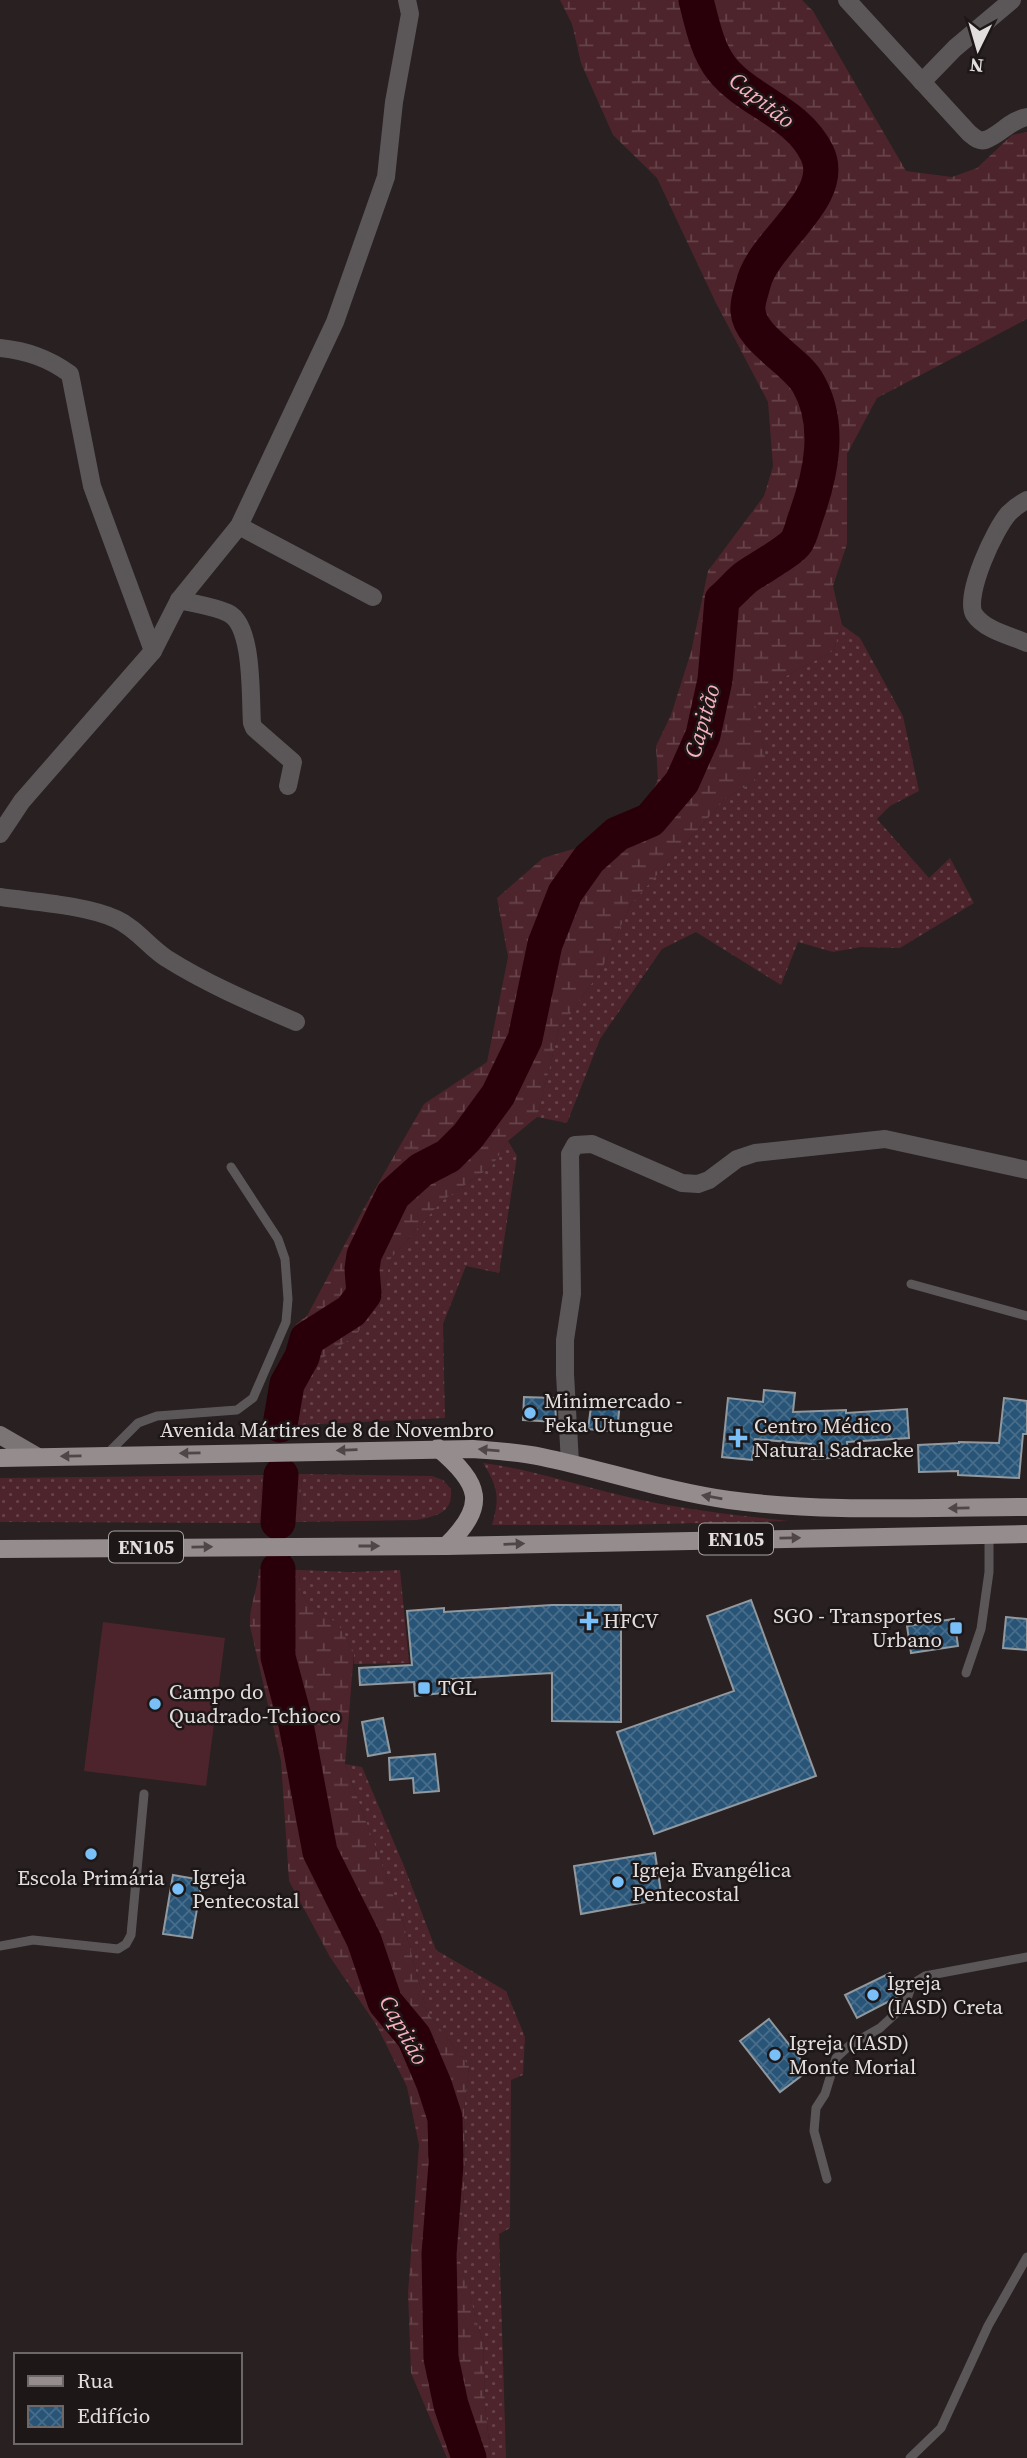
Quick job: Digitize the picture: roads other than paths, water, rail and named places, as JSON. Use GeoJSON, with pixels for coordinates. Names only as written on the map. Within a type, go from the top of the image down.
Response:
{"type":"FeatureCollection","features":[{"type":"Feature","properties":{"kind":"main road","name":"Avenida Mártires de 8 de Novembro"},"geometry":{"type":"LineString","coordinates":[[0,1458],[438,1448],[507,1452],[570,1464],[675,1491],[728,1500],[885,1509],[1027,1507]]}},
{"type":"Feature","properties":{"kind":"main road"},"geometry":{"type":"LineString","coordinates":[[438,1448],[467,1476],[475,1496],[469,1521],[446,1546]]}},
{"type":"Feature","properties":{"kind":"main road","name":"EN105"},"geometry":{"type":"LineString","coordinates":[[0,1549],[446,1546],[1027,1534]]}},
{"type":"Feature","properties":{"kind":"street"},"geometry":{"type":"LineString","coordinates":[[0,834],[22,801],[153,651],[179,600],[239,526],[335,322],[386,177],[394,102],[410,15],[407,0]]}},
{"type":"Feature","properties":{"kind":"street"},"geometry":{"type":"LineString","coordinates":[[847,0],[969,133],[978,139],[984,140],[1007,125],[1027,117]]}},
{"type":"Feature","properties":{"kind":"street"},"geometry":{"type":"LineString","coordinates":[[922,82],[955,48],[1012,0]]}},
{"type":"Feature","properties":{"kind":"street"},"geometry":{"type":"LineString","coordinates":[[0,348],[50,359],[70,374],[92,486],[153,651]]}},
{"type":"Feature","properties":{"kind":"street"},"geometry":{"type":"LineString","coordinates":[[1027,500],[1008,514],[982,562],[972,599],[973,613],[983,624],[1027,643]]}},
{"type":"Feature","properties":{"kind":"street"},"geometry":{"type":"LineString","coordinates":[[239,526],[373,597]]}},
{"type":"Feature","properties":{"kind":"street"},"geometry":{"type":"LineString","coordinates":[[179,600],[229,613],[240,625],[251,670],[252,723],[254,729],[293,762],[288,786]]}},
{"type":"Feature","properties":{"kind":"street"},"geometry":{"type":"LineString","coordinates":[[0,897],[91,911],[114,918],[132,928],[165,957],[232,995],[296,1022]]}},
{"type":"Feature","properties":{"kind":"street"},"geometry":{"type":"LineString","coordinates":[[570,1464],[565,1340],[572,1294],[570,1154],[575,1145],[592,1144],[682,1183],[698,1184],[709,1180],[737,1159],[755,1153],[885,1139],[1027,1171]]}},
{"type":"Feature","properties":{"kind":"street"},"geometry":{"type":"LineString","coordinates":[[0,1435],[38,1457]]}},
{"type":"Feature","properties":{"kind":"lane"},"geometry":{"type":"LineString","coordinates":[[105,1455],[138,1423],[157,1416],[237,1410],[253,1398],[286,1322],[288,1299],[285,1259],[278,1240],[231,1167]]}},
{"type":"Feature","properties":{"kind":"lane"},"geometry":{"type":"LineString","coordinates":[[911,1284],[1027,1316]]}},
{"type":"Feature","properties":{"kind":"lane"},"geometry":{"type":"LineString","coordinates":[[966,1674],[981,1629],[989,1572],[989,1535]]}},
{"type":"Feature","properties":{"kind":"lane"},"geometry":{"type":"LineString","coordinates":[[0,1946],[33,1940],[118,1949],[127,1944],[131,1935],[144,1794]]}},
{"type":"Feature","properties":{"kind":"lane"},"geometry":{"type":"LineString","coordinates":[[827,2179],[814,2131],[816,2108],[825,2094],[836,2058],[850,2045],[880,2028],[905,2005],[912,1984],[925,1976],[1027,1956]]}},
{"type":"Feature","properties":{"kind":"lane"},"geometry":{"type":"LineString","coordinates":[[910,2458],[941,2428],[988,2326],[1027,2256]]}},
{"type":"Feature","properties":{"kind":"waterway","name":"Capitão"},"geometry":{"type":"LineString","coordinates":[[280,1425],[287,1384],[302,1357],[307,1339],[351,1311],[364,1294],[364,1255],[393,1195],[421,1170],[448,1156],[468,1136],[498,1095],[525,1039],[545,944],[565,893],[589,859],[617,834],[650,820],[682,782],[703,735],[715,680],[722,600],[745,578],[781,555],[797,541],[816,483],[822,432],[815,399],[802,374],[756,331],[748,308],[759,269],[797,220],[818,187],[821,170],[817,153],[798,127],[745,90],[722,69],[709,45],[696,0]]}},
{"type":"Feature","properties":{"kind":"waterway","name":"Capitão"},"geometry":{"type":"LineString","coordinates":[[278,1522],[281,1475]]}},
{"type":"Feature","properties":{"kind":"waterway","name":"Capitão"},"geometry":{"type":"LineString","coordinates":[[278,1569],[278,1657],[296,1724],[320,1852],[364,1940],[385,2002],[414,2037],[445,2118],[446,2164],[439,2254],[441,2358],[451,2405],[469,2458]]}},
{"type":"Feature","properties":{"kind":"place","name":"Minimercado - Feka Utungue"},"geometry":{"type":"Point","coordinates":[530,1413]}},
{"type":"Feature","properties":{"kind":"place","name":"Centro Médico Natural Sadracke"},"geometry":{"type":"Point","coordinates":[738,1438]}},
{"type":"Feature","properties":{"kind":"place","name":"HFCV"},"geometry":{"type":"Point","coordinates":[589,1621]}},
{"type":"Feature","properties":{"kind":"place","name":"SGO - Transportes Urbano"},"geometry":{"type":"Point","coordinates":[956,1628]}},
{"type":"Feature","properties":{"kind":"place","name":"TGL"},"geometry":{"type":"Point","coordinates":[424,1688]}},
{"type":"Feature","properties":{"kind":"place","name":"Campo do Quadrado-Tchioco"},"geometry":{"type":"Point","coordinates":[155,1704]}},
{"type":"Feature","properties":{"kind":"place","name":"Escola Primária"},"geometry":{"type":"Point","coordinates":[91,1854]}},
{"type":"Feature","properties":{"kind":"place","name":"Igreja Evangélica Pentecostal"},"geometry":{"type":"Point","coordinates":[618,1882]}},
{"type":"Feature","properties":{"kind":"place","name":"Igreja Pentecostal"},"geometry":{"type":"Point","coordinates":[178,1889]}},
{"type":"Feature","properties":{"kind":"place","name":"Igreja (IASD) Creta"},"geometry":{"type":"Point","coordinates":[873,1995]}},
{"type":"Feature","properties":{"kind":"place","name":"Igreja (IASD) Monte Morial"},"geometry":{"type":"Point","coordinates":[775,2055]}}]}
